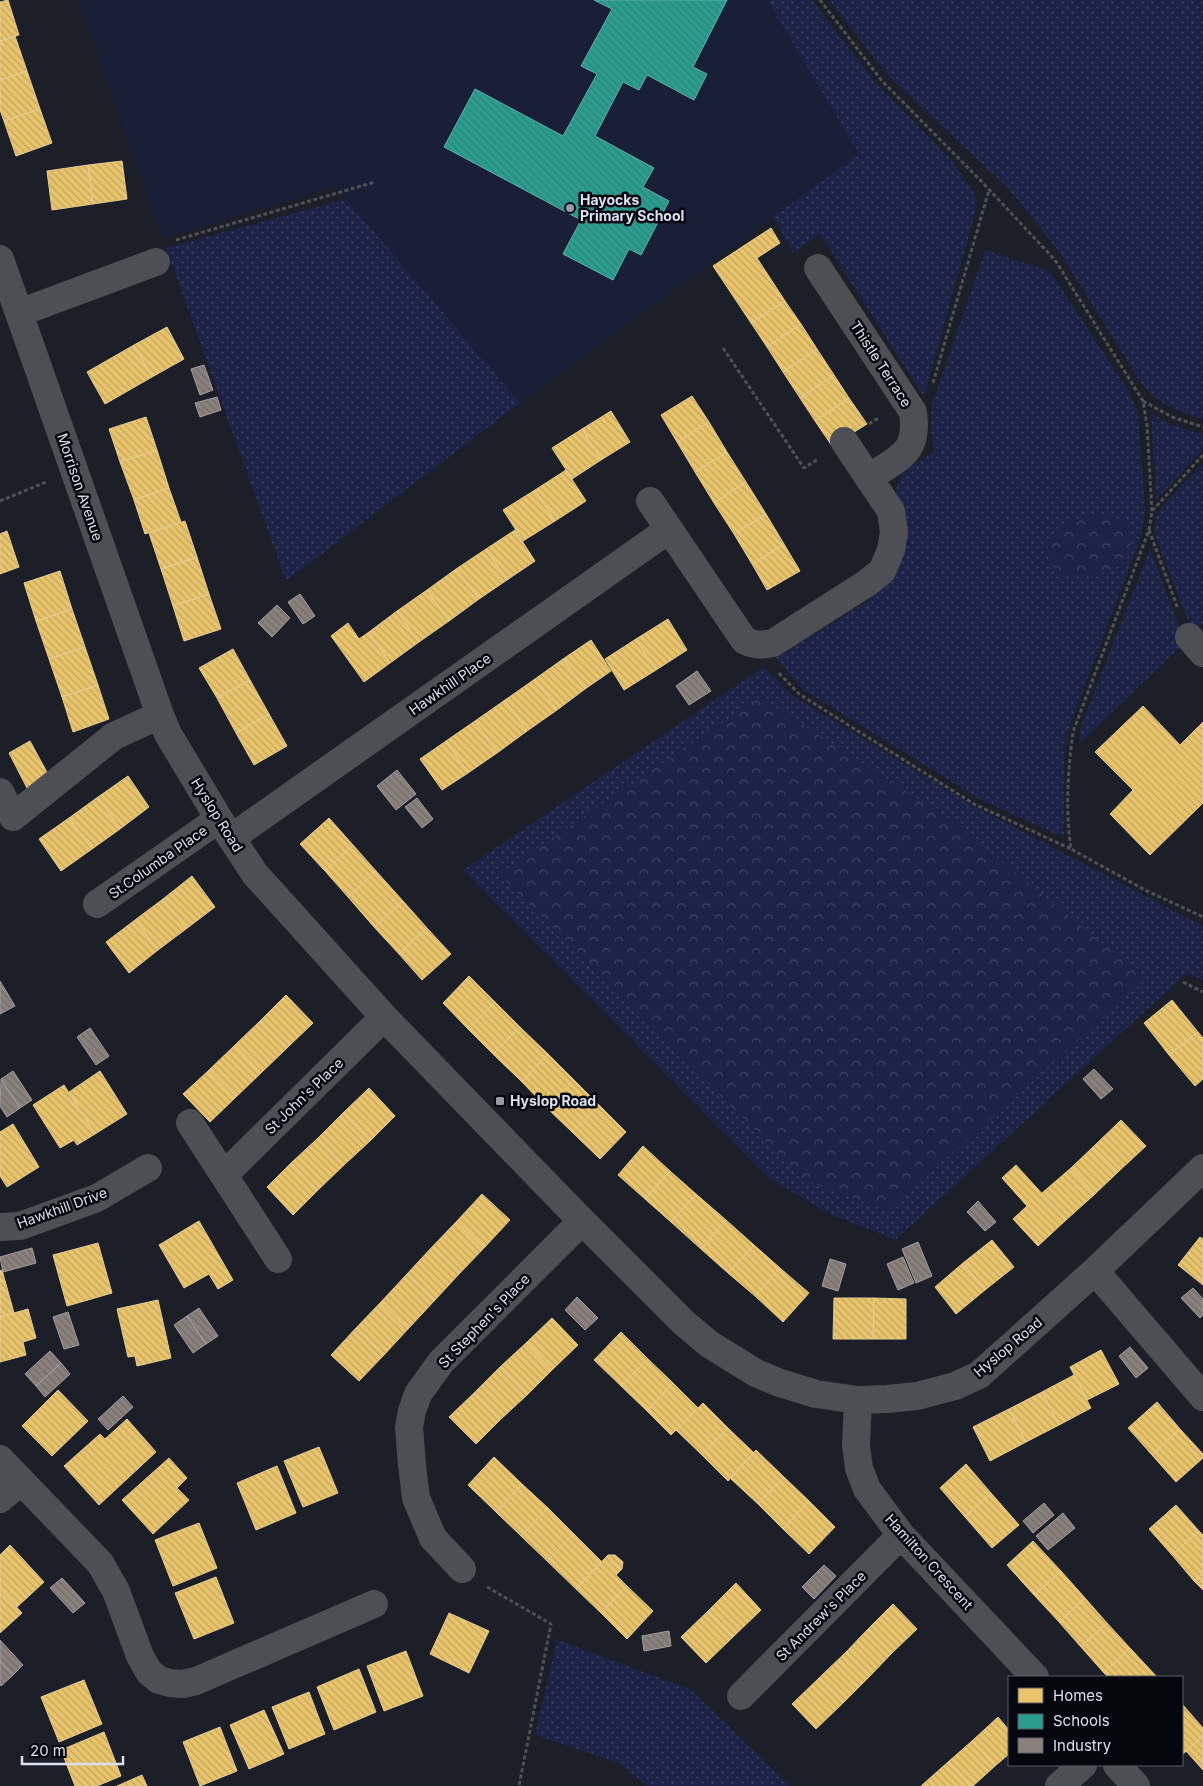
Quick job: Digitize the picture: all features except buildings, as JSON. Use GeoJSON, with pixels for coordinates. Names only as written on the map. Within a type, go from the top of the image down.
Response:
{"type":"FeatureCollection","features":[{"type":"Feature","properties":{"kind":"street","name":"Morrison Avenue"},"geometry":{"type":"LineString","coordinates":[[0,259],[160,715]]}},
{"type":"Feature","properties":{"kind":"street"},"geometry":{"type":"LineString","coordinates":[[19,313],[156,262]]}},
{"type":"Feature","properties":{"kind":"street","name":"Thistle Terrace"},"geometry":{"type":"LineString","coordinates":[[818,268],[905,400],[912,412],[915,428]]}},
{"type":"Feature","properties":{"kind":"street"},"geometry":{"type":"LineString","coordinates":[[869,478],[906,452],[912,441],[915,428]]}},
{"type":"Feature","properties":{"kind":"street"},"geometry":{"type":"LineString","coordinates":[[650,500],[668,530],[744,640],[751,644],[762,645],[773,642],[867,583],[882,571],[891,550],[894,532],[891,511],[844,441]]}},
{"type":"Feature","properties":{"kind":"street","name":"Hawkhill Place"},"geometry":{"type":"LineString","coordinates":[[225,829],[668,530]]}},
{"type":"Feature","properties":{"kind":"street"},"geometry":{"type":"LineString","coordinates":[[0,792],[13,817],[114,736],[160,715]]}},
{"type":"Feature","properties":{"kind":"street","name":"Hyslop Road"},"geometry":{"type":"LineString","coordinates":[[160,715],[168,734],[225,829],[255,874],[384,1017],[683,1322],[709,1344],[756,1373],[780,1383],[816,1394],[858,1400],[917,1396],[955,1386],[979,1375],[1095,1271],[1203,1168]]}},
{"type":"Feature","properties":{"kind":"street","name":"St.Columba Place"},"geometry":{"type":"LineString","coordinates":[[97,904],[225,829]]}},
{"type":"Feature","properties":{"kind":"street","name":"St John's Place"},"geometry":{"type":"LineString","coordinates":[[224,1174],[384,1017]]}},
{"type":"Feature","properties":{"kind":"street"},"geometry":{"type":"LineString","coordinates":[[190,1122],[278,1258]]}},
{"type":"Feature","properties":{"kind":"street","name":"Hawkhill Drive"},"geometry":{"type":"LineString","coordinates":[[0,1227],[20,1226],[97,1198],[148,1168]]}},
{"type":"Feature","properties":{"kind":"street","name":"St Stephen's Place"},"geometry":{"type":"LineString","coordinates":[[462,1569],[433,1538],[416,1498],[410,1437],[412,1411],[418,1394],[441,1362],[582,1221]]}},
{"type":"Feature","properties":{"kind":"street"},"geometry":{"type":"LineString","coordinates":[[1095,1271],[1203,1397]]}},
{"type":"Feature","properties":{"kind":"street","name":"Hamilton Crescent"},"geometry":{"type":"LineString","coordinates":[[858,1400],[856,1445],[859,1468],[867,1489],[901,1535],[1034,1676]]}},
{"type":"Feature","properties":{"kind":"street"},"geometry":{"type":"LineString","coordinates":[[0,1460],[10,1490],[100,1563],[116,1591],[140,1656],[149,1672],[158,1680],[170,1684],[196,1681],[374,1604]]}},
{"type":"Feature","properties":{"kind":"street","name":"St Andrew's Place"},"geometry":{"type":"LineString","coordinates":[[741,1696],[901,1535]]}},
{"type":"Feature","properties":{"kind":"street"},"geometry":{"type":"LineString","coordinates":[[1059,1786],[1082,1766]]}},
{"type":"Feature","properties":{"kind":"street"},"geometry":{"type":"LineString","coordinates":[[1118,1766],[1136,1786]]}},
{"type":"Feature","properties":{"kind":"path"},"geometry":{"type":"LineString","coordinates":[[820,0],[882,81],[989,189],[1055,260],[1143,401],[1147,424],[1152,511],[1148,530],[1072,732],[1068,796],[1068,832],[1071,849]]}},
{"type":"Feature","properties":{"kind":"path"},"geometry":{"type":"LineString","coordinates":[[182,238],[375,182]]}},
{"type":"Feature","properties":{"kind":"path"},"geometry":{"type":"LineString","coordinates":[[915,428],[927,402],[989,189]]}},
{"type":"Feature","properties":{"kind":"path"},"geometry":{"type":"LineString","coordinates":[[723,348],[804,468],[905,400]]}},
{"type":"Feature","properties":{"kind":"path"},"geometry":{"type":"LineString","coordinates":[[1143,401],[1172,417],[1203,427]]}},
{"type":"Feature","properties":{"kind":"path"},"geometry":{"type":"LineString","coordinates":[[1152,511],[1203,455]]}},
{"type":"Feature","properties":{"kind":"path"},"geometry":{"type":"LineString","coordinates":[[0,501],[74,470]]}},
{"type":"Feature","properties":{"kind":"path"},"geometry":{"type":"LineString","coordinates":[[1148,530],[1196,645]]}},
{"type":"Feature","properties":{"kind":"path"},"geometry":{"type":"LineString","coordinates":[[762,645],[778,673],[799,694],[974,804],[1071,849],[1145,890],[1203,918]]}},
{"type":"Feature","properties":{"kind":"path"},"geometry":{"type":"LineString","coordinates":[[1184,982],[1203,992]]}},
{"type":"Feature","properties":{"kind":"path"},"geometry":{"type":"LineString","coordinates":[[462,1569],[481,1584],[551,1624],[519,1786]]}},
{"type":"Feature","properties":{"kind":"shaded area","name":"Hayocks Primary School"},"geometry":{"type":"Polygon","coordinates":[[[79,0],[767,0],[859,154],[520,403],[336,186],[163,238],[79,0]]]}},
{"type":"Feature","properties":{"kind":"green space"},"geometry":{"type":"Polygon","coordinates":[[[767,0],[812,0],[876,83],[951,160],[972,189],[977,200],[976,210],[924,397],[820,234],[793,253],[773,217],[859,154],[767,0]]]}},
{"type":"Feature","properties":{"kind":"green space"},"geometry":{"type":"Polygon","coordinates":[[[829,0],[1203,0],[1203,419],[1164,404],[1142,385],[1060,253],[1008,188],[890,78],[829,0]]]}},
{"type":"Feature","properties":{"kind":"green space"},"geometry":{"type":"Polygon","coordinates":[[[346,199],[520,403],[286,581],[166,248],[346,199]]]}},
{"type":"Feature","properties":{"kind":"green space"},"geometry":{"type":"Polygon","coordinates":[[[985,250],[1050,271],[1130,393],[1138,413],[1145,510],[1142,534],[1069,728],[1064,759],[1064,838],[979,799],[802,689],[776,658],[866,602],[893,576],[903,559],[907,533],[896,496],[897,484],[906,469],[934,452],[931,407],[985,250]]]}},
{"type":"Feature","properties":{"kind":"green space"},"geometry":{"type":"Polygon","coordinates":[[[1151,413],[1172,425],[1203,434],[1203,450],[1156,500],[1151,413]]]}},
{"type":"Feature","properties":{"kind":"green space"},"geometry":{"type":"Polygon","coordinates":[[[1203,463],[1203,624],[1193,633],[1154,529],[1157,515],[1163,505],[1203,463]]]}},
{"type":"Feature","properties":{"kind":"green space"},"geometry":{"type":"Polygon","coordinates":[[[1096,514],[1121,519],[1131,530],[1131,546],[1128,557],[1121,565],[1104,572],[1075,577],[1060,574],[1049,563],[1047,544],[1062,525],[1096,514]]]}},
{"type":"Feature","properties":{"kind":"green space"},"geometry":{"type":"Polygon","coordinates":[[[1150,549],[1185,642],[1079,744],[1080,728],[1150,549]]]}},
{"type":"Feature","properties":{"kind":"green space"},"geometry":{"type":"Polygon","coordinates":[[[764,667],[795,697],[972,805],[1203,926],[1203,980],[1187,973],[895,1240],[830,1214],[770,1179],[463,870],[764,667]]]}},
{"type":"Feature","properties":{"kind":"green space"},"geometry":{"type":"Polygon","coordinates":[[[760,697],[952,821],[1146,979],[888,1211],[804,1180],[499,874],[760,697]]]}},
{"type":"Feature","properties":{"kind":"green space"},"geometry":{"type":"Polygon","coordinates":[[[557,1640],[690,1689],[790,1786],[647,1786],[619,1763],[535,1735],[557,1640]]]}},
{"type":"Feature","properties":{"kind":"place","name":"Hayocks Primary School"},"geometry":{"type":"Point","coordinates":[570,208]}},
{"type":"Feature","properties":{"kind":"place","name":"Hyslop Road"},"geometry":{"type":"Point","coordinates":[500,1101]}}]}
